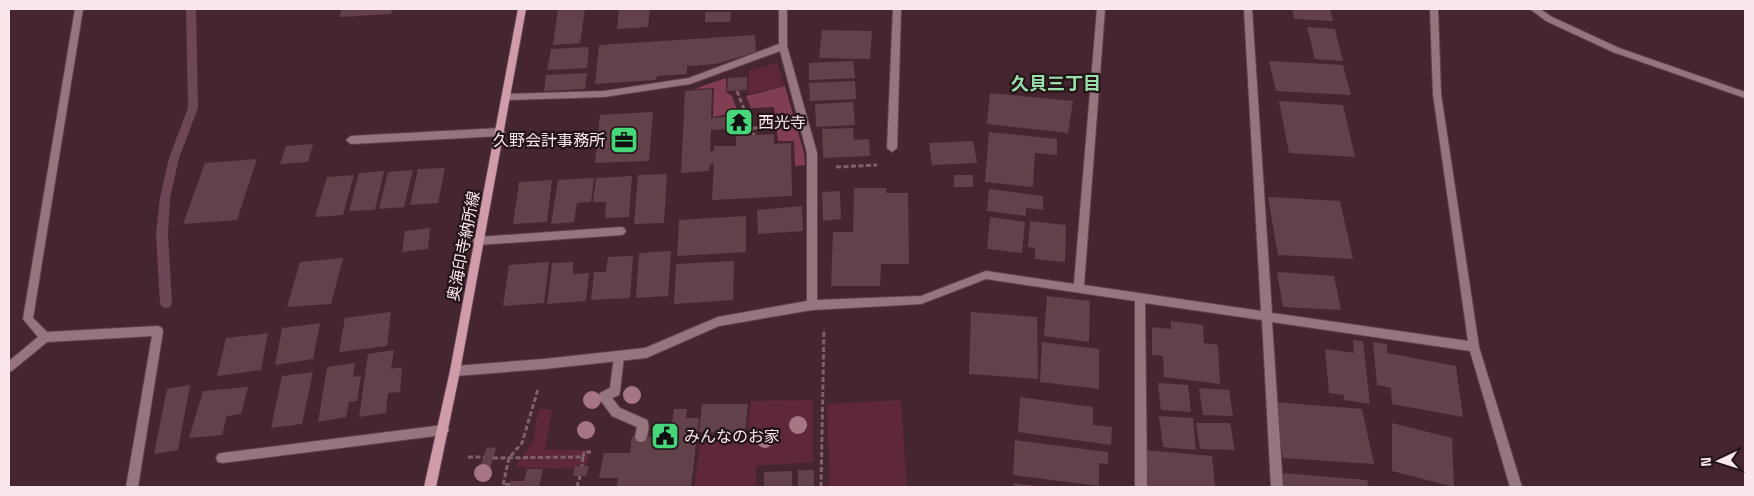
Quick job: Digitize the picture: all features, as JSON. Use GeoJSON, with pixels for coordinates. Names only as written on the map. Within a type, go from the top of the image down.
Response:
{"type":"FeatureCollection","features":[{"type":"Feature","properties":{"kind":"main road","name":"奥海印寺納所線"},"geometry":{"type":"LineString","coordinates":[[430,487],[455,371],[522,9]]}},
{"type":"Feature","properties":{"kind":"street"},"geometry":{"type":"LineString","coordinates":[[45,337],[28,319],[79,9]]}},
{"type":"Feature","properties":{"kind":"street"},"geometry":{"type":"LineString","coordinates":[[783,9],[783,46],[812,153],[812,305]]}},
{"type":"Feature","properties":{"kind":"street"},"geometry":{"type":"LineString","coordinates":[[892,148],[897,9]]}},
{"type":"Feature","properties":{"kind":"street"},"geometry":{"type":"LineString","coordinates":[[1079,289],[1101,9]]}},
{"type":"Feature","properties":{"kind":"street"},"geometry":{"type":"LineString","coordinates":[[1248,9],[1277,487]]}},
{"type":"Feature","properties":{"kind":"street"},"geometry":{"type":"LineString","coordinates":[[1434,9],[1437,94],[1474,347],[1516,487]]}},
{"type":"Feature","properties":{"kind":"street"},"geometry":{"type":"LineString","coordinates":[[1534,9],[1549,19],[1616,50],[1745,95]]}},
{"type":"Feature","properties":{"kind":"street"},"geometry":{"type":"LineString","coordinates":[[506,97],[604,94],[690,81],[737,67],[783,46]]}},
{"type":"Feature","properties":{"kind":"street"},"geometry":{"type":"LineString","coordinates":[[351,140],[500,132]]}},
{"type":"Feature","properties":{"kind":"street"},"geometry":{"type":"LineString","coordinates":[[478,241],[621,231]]}},
{"type":"Feature","properties":{"kind":"street"},"geometry":{"type":"LineString","coordinates":[[455,371],[646,353],[718,322],[824,303],[921,300],[986,275],[1474,347]]}},
{"type":"Feature","properties":{"kind":"street"},"geometry":{"type":"LineString","coordinates":[[1140,298],[1141,487]]}},
{"type":"Feature","properties":{"kind":"street"},"geometry":{"type":"LineString","coordinates":[[9,367],[45,337],[158,331],[132,487]]}},
{"type":"Feature","properties":{"kind":"street"},"geometry":{"type":"LineString","coordinates":[[619,356],[615,392],[604,397],[616,412],[643,424],[641,437]]}},
{"type":"Feature","properties":{"kind":"street"},"geometry":{"type":"LineString","coordinates":[[222,458],[443,430]]}},
{"type":"Feature","properties":{"kind":"path"},"geometry":{"type":"LineString","coordinates":[[738,90],[754,135]]}},
{"type":"Feature","properties":{"kind":"path"},"geometry":{"type":"LineString","coordinates":[[727,124],[749,119]]}},
{"type":"Feature","properties":{"kind":"path"},"geometry":{"type":"LineString","coordinates":[[753,128],[770,127]]}},
{"type":"Feature","properties":{"kind":"path"},"geometry":{"type":"LineString","coordinates":[[812,168],[889,165],[892,148]]}},
{"type":"Feature","properties":{"kind":"path"},"geometry":{"type":"LineString","coordinates":[[821,487],[824,303]]}},
{"type":"Feature","properties":{"kind":"path"},"geometry":{"type":"LineString","coordinates":[[510,484],[503,485],[509,458],[522,444],[544,364]]}},
{"type":"Feature","properties":{"kind":"path"},"geometry":{"type":"LineString","coordinates":[[582,466],[584,452],[591,452]]}},
{"type":"Feature","properties":{"kind":"path"},"geometry":{"type":"LineString","coordinates":[[468,456],[484,457]]}},
{"type":"Feature","properties":{"kind":"path"},"geometry":{"type":"LineString","coordinates":[[493,458],[583,457]]}},
{"type":"Feature","properties":{"kind":"path"},"geometry":{"type":"LineString","coordinates":[[577,487],[580,476]]}},
{"type":"Feature","properties":{"kind":"shaded area"},"geometry":{"type":"Polygon","coordinates":[[[777,62],[784,86],[748,94],[749,71],[777,62]]]}},
{"type":"Feature","properties":{"kind":"shaded area"},"geometry":{"type":"Polygon","coordinates":[[[726,78],[726,92],[732,96],[738,112],[713,117],[714,88],[694,89],[726,78]]]}},
{"type":"Feature","properties":{"kind":"shaded area"},"geometry":{"type":"Polygon","coordinates":[[[785,86],[804,153],[805,165],[795,166],[794,141],[778,141],[774,107],[751,108],[746,96],[785,86]]]}},
{"type":"Feature","properties":{"kind":"shaded area"},"geometry":{"type":"Polygon","coordinates":[[[813,400],[813,462],[756,466],[756,487],[694,487],[701,435],[747,435],[751,401],[813,400]]]}},
{"type":"Feature","properties":{"kind":"shaded area"},"geometry":{"type":"Polygon","coordinates":[[[901,400],[907,487],[830,487],[827,404],[901,400]]]}},
{"type":"Feature","properties":{"kind":"shaded area"},"geometry":{"type":"Polygon","coordinates":[[[538,409],[552,409],[545,450],[590,450],[587,465],[575,465],[574,469],[515,467],[533,441],[538,409]]]}},
{"type":"Feature","properties":{"kind":"building"},"geometry":{"type":"Polygon","coordinates":[[[342,9],[393,9],[391,14],[339,17],[342,9]]]}},
{"type":"Feature","properties":{"kind":"building"},"geometry":{"type":"Polygon","coordinates":[[[558,9],[585,9],[580,43],[553,45],[558,9]]]}},
{"type":"Feature","properties":{"kind":"building"},"geometry":{"type":"Polygon","coordinates":[[[619,9],[650,9],[648,27],[617,29],[619,9]]]}},
{"type":"Feature","properties":{"kind":"building"},"geometry":{"type":"Polygon","coordinates":[[[1292,9],[1330,9],[1333,21],[1294,19],[1292,9]]]}},
{"type":"Feature","properties":{"kind":"building"},"geometry":{"type":"Polygon","coordinates":[[[705,12],[731,12],[730,22],[705,22],[705,12]]]}},
{"type":"Feature","properties":{"kind":"building"},"geometry":{"type":"Polygon","coordinates":[[[1307,27],[1335,29],[1343,61],[1315,59],[1307,27]]]}},
{"type":"Feature","properties":{"kind":"building"},"geometry":{"type":"Polygon","coordinates":[[[822,30],[872,31],[870,59],[819,58],[822,30]]]}},
{"type":"Feature","properties":{"kind":"building"},"geometry":{"type":"Polygon","coordinates":[[[755,35],[756,52],[716,64],[687,66],[687,74],[657,76],[656,80],[595,84],[599,45],[755,35]]]}},
{"type":"Feature","properties":{"kind":"building"},"geometry":{"type":"Polygon","coordinates":[[[589,47],[587,68],[547,70],[551,49],[589,47]]]}},
{"type":"Feature","properties":{"kind":"building"},"geometry":{"type":"Polygon","coordinates":[[[853,61],[855,78],[809,80],[809,63],[853,61]]]}},
{"type":"Feature","properties":{"kind":"building"},"geometry":{"type":"Polygon","coordinates":[[[1269,61],[1343,65],[1351,95],[1276,91],[1269,61]]]}},
{"type":"Feature","properties":{"kind":"building"},"geometry":{"type":"Polygon","coordinates":[[[587,73],[585,89],[544,91],[546,75],[587,73]]]}},
{"type":"Feature","properties":{"kind":"building"},"geometry":{"type":"Polygon","coordinates":[[[747,77],[747,90],[727,91],[728,78],[747,77]]]}},
{"type":"Feature","properties":{"kind":"building"},"geometry":{"type":"Polygon","coordinates":[[[855,81],[856,99],[810,101],[809,83],[855,81]]]}},
{"type":"Feature","properties":{"kind":"building"},"geometry":{"type":"Polygon","coordinates":[[[712,89],[711,118],[727,117],[727,123],[726,129],[711,130],[710,151],[714,151],[714,146],[736,146],[736,136],[774,134],[774,144],[791,143],[792,196],[712,200],[714,163],[710,164],[709,171],[681,173],[685,91],[712,89]]]}},
{"type":"Feature","properties":{"kind":"building"},"geometry":{"type":"Polygon","coordinates":[[[990,93],[1073,101],[1068,133],[987,124],[990,93]]]}},
{"type":"Feature","properties":{"kind":"building"},"geometry":{"type":"Polygon","coordinates":[[[1279,101],[1343,105],[1355,157],[1289,153],[1279,101]]]}},
{"type":"Feature","properties":{"kind":"building"},"geometry":{"type":"Polygon","coordinates":[[[853,102],[855,125],[816,127],[815,104],[853,102]]]}},
{"type":"Feature","properties":{"kind":"building"},"geometry":{"type":"Polygon","coordinates":[[[653,112],[649,161],[595,163],[600,115],[653,112]]]}},
{"type":"Feature","properties":{"kind":"building"},"geometry":{"type":"Polygon","coordinates":[[[853,128],[854,140],[869,139],[870,156],[823,158],[822,129],[853,128]]]}},
{"type":"Feature","properties":{"kind":"building"},"geometry":{"type":"Polygon","coordinates":[[[989,132],[1057,139],[1057,155],[1035,153],[1033,187],[985,182],[989,132]]]}},
{"type":"Feature","properties":{"kind":"building"},"geometry":{"type":"Polygon","coordinates":[[[973,141],[977,163],[932,165],[929,143],[973,141]]]}},
{"type":"Feature","properties":{"kind":"building"},"geometry":{"type":"Polygon","coordinates":[[[313,144],[308,162],[280,164],[286,146],[313,144]]]}},
{"type":"Feature","properties":{"kind":"building"},"geometry":{"type":"Polygon","coordinates":[[[257,159],[237,220],[183,224],[205,163],[257,159]]]}},
{"type":"Feature","properties":{"kind":"building"},"geometry":{"type":"Polygon","coordinates":[[[445,168],[438,203],[410,205],[418,169],[445,168]]]}},
{"type":"Feature","properties":{"kind":"building"},"geometry":{"type":"Polygon","coordinates":[[[413,170],[404,207],[379,209],[388,172],[413,170]]]}},
{"type":"Feature","properties":{"kind":"building"},"geometry":{"type":"Polygon","coordinates":[[[384,171],[375,210],[349,211],[359,173],[384,171]]]}},
{"type":"Feature","properties":{"kind":"building"},"geometry":{"type":"Polygon","coordinates":[[[667,174],[664,223],[634,224],[638,175],[667,174]]]}},
{"type":"Feature","properties":{"kind":"building"},"geometry":{"type":"Polygon","coordinates":[[[354,175],[343,215],[315,217],[327,177],[354,175]]]}},
{"type":"Feature","properties":{"kind":"building"},"geometry":{"type":"Polygon","coordinates":[[[954,175],[973,175],[973,187],[954,187],[954,175]]]}},
{"type":"Feature","properties":{"kind":"building"},"geometry":{"type":"Polygon","coordinates":[[[632,176],[629,217],[605,218],[606,202],[593,202],[596,178],[632,176]]]}},
{"type":"Feature","properties":{"kind":"building"},"geometry":{"type":"Polygon","coordinates":[[[594,178],[591,202],[577,203],[574,222],[551,224],[558,180],[594,178]]]}},
{"type":"Feature","properties":{"kind":"building"},"geometry":{"type":"Polygon","coordinates":[[[552,180],[547,222],[513,224],[519,182],[552,180]]]}},
{"type":"Feature","properties":{"kind":"building"},"geometry":{"type":"Polygon","coordinates":[[[854,188],[886,188],[886,193],[908,193],[909,264],[881,264],[880,286],[831,286],[833,232],[853,232],[854,188]]]}},
{"type":"Feature","properties":{"kind":"building"},"geometry":{"type":"Polygon","coordinates":[[[989,189],[1043,196],[1043,210],[1026,208],[1026,216],[987,211],[989,189]]]}},
{"type":"Feature","properties":{"kind":"building"},"geometry":{"type":"Polygon","coordinates":[[[840,191],[841,219],[823,221],[822,192],[840,191]]]}},
{"type":"Feature","properties":{"kind":"building"},"geometry":{"type":"Polygon","coordinates":[[[1268,197],[1340,201],[1353,259],[1278,255],[1268,197]]]}},
{"type":"Feature","properties":{"kind":"building"},"geometry":{"type":"Polygon","coordinates":[[[802,206],[803,231],[758,234],[757,210],[802,206]]]}},
{"type":"Feature","properties":{"kind":"building"},"geometry":{"type":"Polygon","coordinates":[[[746,216],[746,252],[677,256],[679,220],[746,216]]]}},
{"type":"Feature","properties":{"kind":"building"},"geometry":{"type":"Polygon","coordinates":[[[990,217],[1025,222],[1022,253],[987,249],[990,217]]]}},
{"type":"Feature","properties":{"kind":"building"},"geometry":{"type":"Polygon","coordinates":[[[1030,221],[1066,225],[1065,262],[1035,259],[1035,248],[1028,247],[1030,221]]]}},
{"type":"Feature","properties":{"kind":"building"},"geometry":{"type":"Polygon","coordinates":[[[430,228],[428,249],[402,252],[405,231],[430,228]]]}},
{"type":"Feature","properties":{"kind":"building"},"geometry":{"type":"Polygon","coordinates":[[[671,251],[668,296],[636,298],[639,253],[671,251]]]}},
{"type":"Feature","properties":{"kind":"building"},"geometry":{"type":"Polygon","coordinates":[[[633,256],[630,298],[591,300],[594,272],[606,272],[608,257],[633,256]]]}},
{"type":"Feature","properties":{"kind":"building"},"geometry":{"type":"Polygon","coordinates":[[[343,258],[331,304],[287,307],[300,262],[343,258]]]}},
{"type":"Feature","properties":{"kind":"building"},"geometry":{"type":"Polygon","coordinates":[[[734,261],[733,300],[674,304],[676,264],[734,261]]]}},
{"type":"Feature","properties":{"kind":"building"},"geometry":{"type":"Polygon","coordinates":[[[549,262],[544,303],[503,306],[509,265],[549,262]]]}},
{"type":"Feature","properties":{"kind":"building"},"geometry":{"type":"Polygon","coordinates":[[[573,262],[573,274],[589,273],[586,301],[547,304],[552,263],[573,262]]]}},
{"type":"Feature","properties":{"kind":"building"},"geometry":{"type":"Polygon","coordinates":[[[1277,272],[1334,276],[1341,310],[1283,307],[1277,272]]]}},
{"type":"Feature","properties":{"kind":"building"},"geometry":{"type":"Polygon","coordinates":[[[1047,296],[1090,301],[1089,342],[1044,336],[1047,296]]]}},
{"type":"Feature","properties":{"kind":"building"},"geometry":{"type":"Polygon","coordinates":[[[391,312],[387,346],[339,352],[345,318],[391,312]]]}},
{"type":"Feature","properties":{"kind":"building"},"geometry":{"type":"Polygon","coordinates":[[[971,312],[1037,317],[1038,379],[969,374],[971,312]]]}},
{"type":"Feature","properties":{"kind":"building"},"geometry":{"type":"Polygon","coordinates":[[[1171,321],[1203,325],[1204,343],[1218,345],[1220,384],[1164,377],[1163,356],[1152,355],[1152,327],[1171,329],[1171,321]]]}},
{"type":"Feature","properties":{"kind":"building"},"geometry":{"type":"Polygon","coordinates":[[[320,323],[313,359],[275,365],[282,328],[320,323]]]}},
{"type":"Feature","properties":{"kind":"building"},"geometry":{"type":"Polygon","coordinates":[[[268,333],[261,370],[217,376],[226,338],[268,333]]]}},
{"type":"Feature","properties":{"kind":"building"},"geometry":{"type":"Polygon","coordinates":[[[1353,340],[1363,341],[1370,404],[1344,400],[1344,395],[1329,393],[1325,349],[1354,353],[1353,340]]]}},
{"type":"Feature","properties":{"kind":"building"},"geometry":{"type":"Polygon","coordinates":[[[1042,342],[1099,349],[1099,389],[1040,382],[1042,342]]]}},
{"type":"Feature","properties":{"kind":"building"},"geometry":{"type":"Polygon","coordinates":[[[1373,342],[1387,344],[1387,353],[1456,366],[1463,417],[1392,404],[1391,388],[1377,385],[1373,342]]]}},
{"type":"Feature","properties":{"kind":"building"},"geometry":{"type":"Polygon","coordinates":[[[394,350],[391,369],[402,367],[400,392],[388,393],[386,413],[359,417],[368,354],[394,350]]]}},
{"type":"Feature","properties":{"kind":"building"},"geometry":{"type":"Polygon","coordinates":[[[355,363],[353,377],[361,376],[357,401],[349,402],[346,417],[318,422],[327,367],[355,363]]]}},
{"type":"Feature","properties":{"kind":"building"},"geometry":{"type":"Polygon","coordinates":[[[313,372],[302,424],[271,428],[282,376],[313,372]]]}},
{"type":"Feature","properties":{"kind":"building"},"geometry":{"type":"Polygon","coordinates":[[[1158,383],[1188,385],[1191,412],[1161,410],[1158,383]]]}},
{"type":"Feature","properties":{"kind":"building"},"geometry":{"type":"Polygon","coordinates":[[[190,385],[178,450],[154,454],[167,389],[190,385]]]}},
{"type":"Feature","properties":{"kind":"building"},"geometry":{"type":"Polygon","coordinates":[[[248,387],[241,414],[227,416],[222,435],[189,438],[203,391],[248,387]]]}},
{"type":"Feature","properties":{"kind":"building"},"geometry":{"type":"Polygon","coordinates":[[[1199,388],[1229,390],[1233,416],[1203,415],[1199,388]]]}},
{"type":"Feature","properties":{"kind":"building"},"geometry":{"type":"Polygon","coordinates":[[[1020,397],[1093,407],[1093,425],[1112,427],[1111,445],[1018,432],[1020,397]]]}},
{"type":"Feature","properties":{"kind":"building"},"geometry":{"type":"Polygon","coordinates":[[[1274,402],[1362,409],[1374,464],[1283,458],[1274,402]]]}},
{"type":"Feature","properties":{"kind":"building"},"geometry":{"type":"Polygon","coordinates":[[[702,404],[748,404],[745,433],[699,432],[702,404]]]}},
{"type":"Feature","properties":{"kind":"building"},"geometry":{"type":"Polygon","coordinates":[[[674,409],[687,409],[686,418],[699,418],[691,487],[617,487],[618,478],[599,478],[604,453],[630,453],[632,436],[670,437],[674,409]]]}},
{"type":"Feature","properties":{"kind":"building"},"geometry":{"type":"Polygon","coordinates":[[[1159,416],[1193,418],[1196,450],[1163,447],[1159,416]]]}},
{"type":"Feature","properties":{"kind":"building"},"geometry":{"type":"Polygon","coordinates":[[[1196,423],[1230,423],[1235,450],[1200,449],[1196,423]]]}},
{"type":"Feature","properties":{"kind":"building"},"geometry":{"type":"Polygon","coordinates":[[[1392,423],[1452,438],[1454,487],[1392,471],[1392,423]]]}},
{"type":"Feature","properties":{"kind":"building"},"geometry":{"type":"Polygon","coordinates":[[[1015,440],[1108,452],[1108,464],[1099,463],[1099,486],[1013,475],[1015,440]]]}},
{"type":"Feature","properties":{"kind":"building"},"geometry":{"type":"Polygon","coordinates":[[[487,447],[496,448],[490,469],[480,468],[487,447]]]}},
{"type":"Feature","properties":{"kind":"building"},"geometry":{"type":"Polygon","coordinates":[[[1145,450],[1212,456],[1215,487],[1148,487],[1145,450]]]}},
{"type":"Feature","properties":{"kind":"building"},"geometry":{"type":"Polygon","coordinates":[[[575,466],[589,466],[586,476],[573,476],[575,466]]]}},
{"type":"Feature","properties":{"kind":"building"},"geometry":{"type":"Polygon","coordinates":[[[527,469],[543,469],[539,487],[509,487],[511,481],[524,481],[527,469]]]}},
{"type":"Feature","properties":{"kind":"building"},"geometry":{"type":"Polygon","coordinates":[[[798,470],[814,470],[814,487],[798,487],[798,470]]]}},
{"type":"Feature","properties":{"kind":"building"},"geometry":{"type":"Polygon","coordinates":[[[792,471],[792,487],[764,487],[764,472],[792,471]]]}},
{"type":"Feature","properties":{"kind":"building"},"geometry":{"type":"Polygon","coordinates":[[[1282,473],[1367,480],[1369,487],[1284,487],[1282,473]]]}},
{"type":"Feature","properties":{"kind":"building"},"geometry":{"type":"Polygon","coordinates":[[[1014,483],[1037,486],[1037,487],[1014,487],[1014,483]]]}},
{"type":"Feature","properties":{"kind":"waterway"},"geometry":{"type":"LineString","coordinates":[[166,303],[162,234],[165,198],[174,158],[193,108],[191,9]]}},
{"type":"Feature","properties":{"kind":"place","name":"西光寺"},"geometry":{"type":"Point","coordinates":[739,122]}},
{"type":"Feature","properties":{"kind":"place","name":"久野会計事務所"},"geometry":{"type":"Point","coordinates":[624,140]}},
{"type":"Feature","properties":{"kind":"place","name":"みんなのお家"},"geometry":{"type":"Point","coordinates":[665,436]}},
{"type":"Feature","properties":{"kind":"district","name":"久貝三丁目"},"geometry":{"type":"Point","coordinates":[1056,84]}}]}
